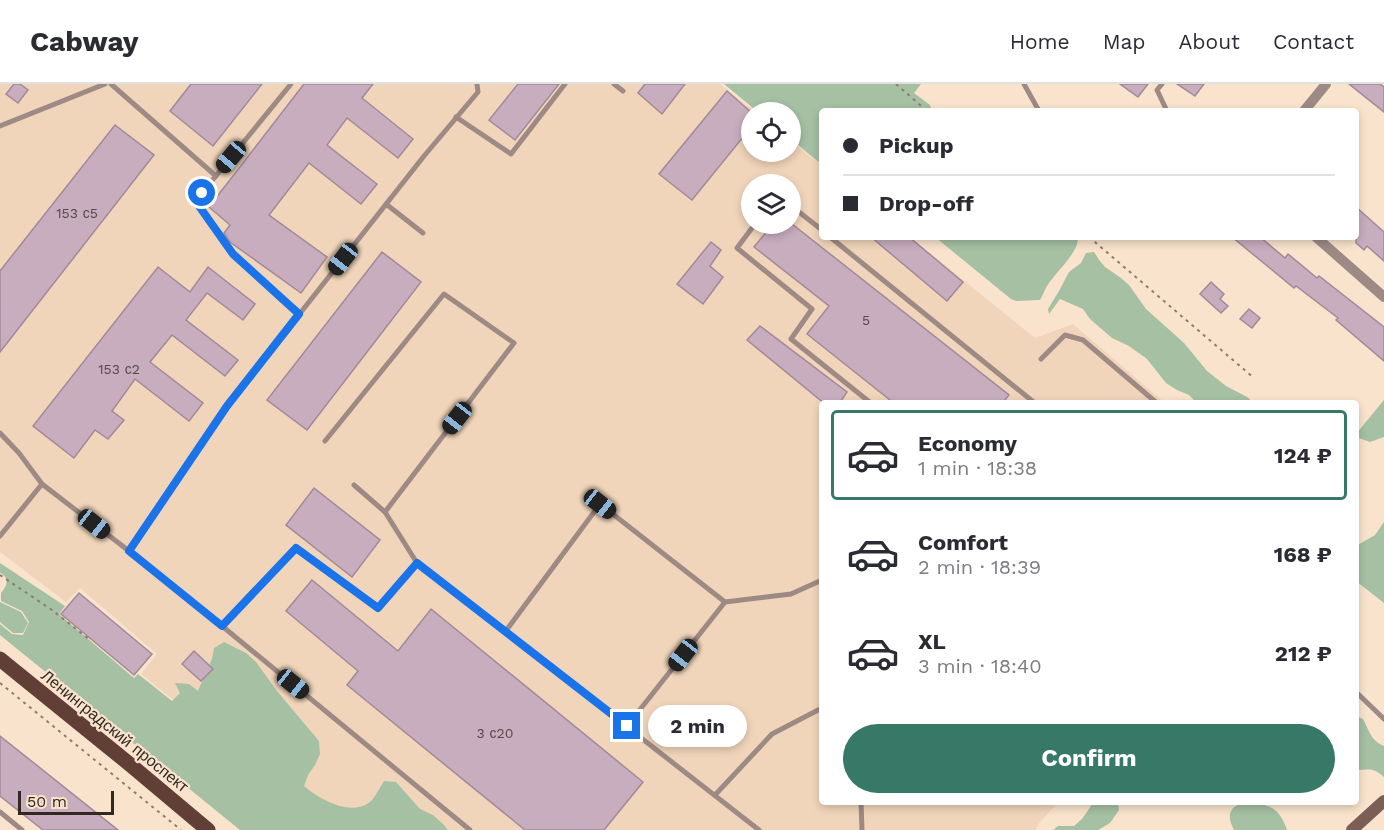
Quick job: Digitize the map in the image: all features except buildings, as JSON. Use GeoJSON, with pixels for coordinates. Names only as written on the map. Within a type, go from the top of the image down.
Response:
{"type":"FeatureCollection","features":[{"type":"Feature","properties":{"kind":"main road","name":"Ленинградский проспект"},"geometry":{"type":"LineString","coordinates":[[0,659],[208,830]]}},
{"type":"Feature","properties":{"kind":"street"},"geometry":{"type":"LineString","coordinates":[[1306,108],[1326,84]]}},
{"type":"Feature","properties":{"kind":"street"},"geometry":{"type":"LineString","coordinates":[[1319,240],[1384,297]]}},
{"type":"Feature","properties":{"kind":"street"},"geometry":{"type":"LineString","coordinates":[[1352,830],[1384,801]]}},
{"type":"Feature","properties":{"kind":"lane"},"geometry":{"type":"LineString","coordinates":[[0,126],[105,84]]}},
{"type":"Feature","properties":{"kind":"lane"},"geometry":{"type":"LineString","coordinates":[[111,84],[216,176]]}},
{"type":"Feature","properties":{"kind":"lane"},"geometry":{"type":"LineString","coordinates":[[291,84],[202,193],[199,206],[233,254],[299,314]]}},
{"type":"Feature","properties":{"kind":"lane"},"geometry":{"type":"LineString","coordinates":[[129,551],[227,406],[386,204],[478,92],[477,84]]}},
{"type":"Feature","properties":{"kind":"lane"},"geometry":{"type":"LineString","coordinates":[[456,117],[511,154],[565,84]]}},
{"type":"Feature","properties":{"kind":"lane"},"geometry":{"type":"LineString","coordinates":[[614,84],[623,91]]}},
{"type":"Feature","properties":{"kind":"lane"},"geometry":{"type":"LineString","coordinates":[[1024,84],[1037,108]]}},
{"type":"Feature","properties":{"kind":"lane"},"geometry":{"type":"LineString","coordinates":[[1162,84],[1157,90],[1166,108]]}},
{"type":"Feature","properties":{"kind":"lane"},"geometry":{"type":"LineString","coordinates":[[386,204],[423,233]]}},
{"type":"Feature","properties":{"kind":"lane"},"geometry":{"type":"LineString","coordinates":[[801,214],[819,228]]}},
{"type":"Feature","properties":{"kind":"lane"},"geometry":{"type":"LineString","coordinates":[[748,234],[737,248],[812,309],[790,339],[868,400]]}},
{"type":"Feature","properties":{"kind":"lane"},"geometry":{"type":"LineString","coordinates":[[834,240],[1031,400]]}},
{"type":"Feature","properties":{"kind":"lane"},"geometry":{"type":"LineString","coordinates":[[325,441],[444,294],[514,343],[385,512]]}},
{"type":"Feature","properties":{"kind":"lane"},"geometry":{"type":"LineString","coordinates":[[1041,359],[1065,335],[1083,340],[1153,400]]}},
{"type":"Feature","properties":{"kind":"lane"},"geometry":{"type":"LineString","coordinates":[[0,433],[19,453],[42,484],[222,626],[470,830]]}},
{"type":"Feature","properties":{"kind":"lane"},"geometry":{"type":"LineString","coordinates":[[0,536],[42,484]]}},
{"type":"Feature","properties":{"kind":"lane"},"geometry":{"type":"LineString","coordinates":[[354,485],[385,512],[417,563],[759,830]]}},
{"type":"Feature","properties":{"kind":"lane"},"geometry":{"type":"LineString","coordinates":[[505,632],[600,504],[724,602]]}},
{"type":"Feature","properties":{"kind":"lane"},"geometry":{"type":"LineString","coordinates":[[222,626],[296,548],[378,608],[417,563]]}},
{"type":"Feature","properties":{"kind":"lane"},"geometry":{"type":"LineString","coordinates":[[627,726],[724,602],[790,594],[819,581]]}},
{"type":"Feature","properties":{"kind":"lane"},"geometry":{"type":"LineString","coordinates":[[1359,695],[1384,718]]}},
{"type":"Feature","properties":{"kind":"lane"},"geometry":{"type":"LineString","coordinates":[[716,795],[772,734],[819,710]]}},
{"type":"Feature","properties":{"kind":"lane"},"geometry":{"type":"LineString","coordinates":[[861,805],[862,830]]}},
{"type":"Feature","properties":{"kind":"lane"},"geometry":{"type":"LineString","coordinates":[[0,812],[22,830]]}},
{"type":"Feature","properties":{"kind":"path"},"geometry":{"type":"LineString","coordinates":[[896,84],[924,108]]}},
{"type":"Feature","properties":{"kind":"path"},"geometry":{"type":"LineString","coordinates":[[1093,240],[1254,378]]}},
{"type":"Feature","properties":{"kind":"path"},"geometry":{"type":"LineString","coordinates":[[0,575],[52,610],[90,640]]}},
{"type":"Feature","properties":{"kind":"path"},"geometry":{"type":"LineString","coordinates":[[0,683],[181,830]]}},
{"type":"Feature","properties":{"kind":"shaded area"},"geometry":{"type":"Polygon","coordinates":[[[0,84],[720,84],[742,102],[741,162],[801,162],[801,149],[819,164],[819,240],[914,240],[1035,338],[1073,324],[1162,400],[819,400],[819,805],[1056,805],[1035,830],[336,830],[141,674],[157,654],[80,588],[66,602],[0,552],[0,84]]]}},
{"type":"Feature","properties":{"kind":"green space"},"geometry":{"type":"Polygon","coordinates":[[[724,84],[921,84],[914,93],[931,108],[819,108],[819,162],[801,147],[801,102],[746,102],[724,84]]]}},
{"type":"Feature","properties":{"kind":"green space"},"geometry":{"type":"Polygon","coordinates":[[[939,240],[1078,240],[1073,252],[1047,286],[1040,300],[1016,301],[939,240]]]}},
{"type":"Feature","properties":{"kind":"green space"},"geometry":{"type":"Polygon","coordinates":[[[1094,252],[1105,267],[1129,285],[1146,309],[1184,343],[1207,371],[1226,386],[1250,400],[1194,400],[1166,383],[1147,359],[1129,346],[1112,338],[1090,319],[1083,309],[1060,299],[1049,314],[1048,309],[1069,272],[1081,263],[1086,253],[1094,252]]]}},
{"type":"Feature","properties":{"kind":"green space"},"geometry":{"type":"Polygon","coordinates":[[[1384,400],[1384,437],[1370,442],[1359,438],[1359,430],[1384,400]]]}},
{"type":"Feature","properties":{"kind":"green space"},"geometry":{"type":"Polygon","coordinates":[[[1384,522],[1384,603],[1359,583],[1359,544],[1375,535],[1384,522]]]}},
{"type":"Feature","properties":{"kind":"green space"},"geometry":{"type":"Polygon","coordinates":[[[0,563],[65,606],[59,614],[134,678],[138,674],[172,701],[180,693],[175,683],[189,684],[198,691],[212,659],[214,648],[224,642],[246,653],[256,662],[319,741],[320,754],[304,786],[336,805],[355,808],[371,801],[384,781],[396,782],[420,809],[433,815],[448,830],[240,830],[0,635],[0,624],[12,634],[23,635],[29,622],[22,611],[1,601],[1,593],[6,582],[5,577],[0,573],[0,563]]]}},
{"type":"Feature","properties":{"kind":"green space"},"geometry":{"type":"Polygon","coordinates":[[[0,602],[21,612],[28,623],[23,633],[13,633],[0,622],[0,602]]]}},
{"type":"Feature","properties":{"kind":"green space"},"geometry":{"type":"Polygon","coordinates":[[[1359,717],[1363,719],[1373,738],[1384,746],[1384,777],[1374,770],[1359,770],[1359,717]]]}},
{"type":"Feature","properties":{"kind":"green space"},"geometry":{"type":"Polygon","coordinates":[[[1092,805],[1118,805],[1119,810],[1110,823],[1098,830],[1053,830],[1058,826],[1074,826],[1092,805]]]}},
{"type":"Feature","properties":{"kind":"green space"},"geometry":{"type":"Polygon","coordinates":[[[1265,805],[1276,811],[1287,830],[1234,830],[1230,821],[1230,813],[1234,807],[1265,805]]]}},
{"type":"Feature","properties":{"kind":"route"},"geometry":{"type":"LineString","coordinates":[[202,193],[199,206],[233,254],[299,314],[227,406],[129,551],[222,626],[296,548],[378,608],[417,563],[627,726]]}}]}
